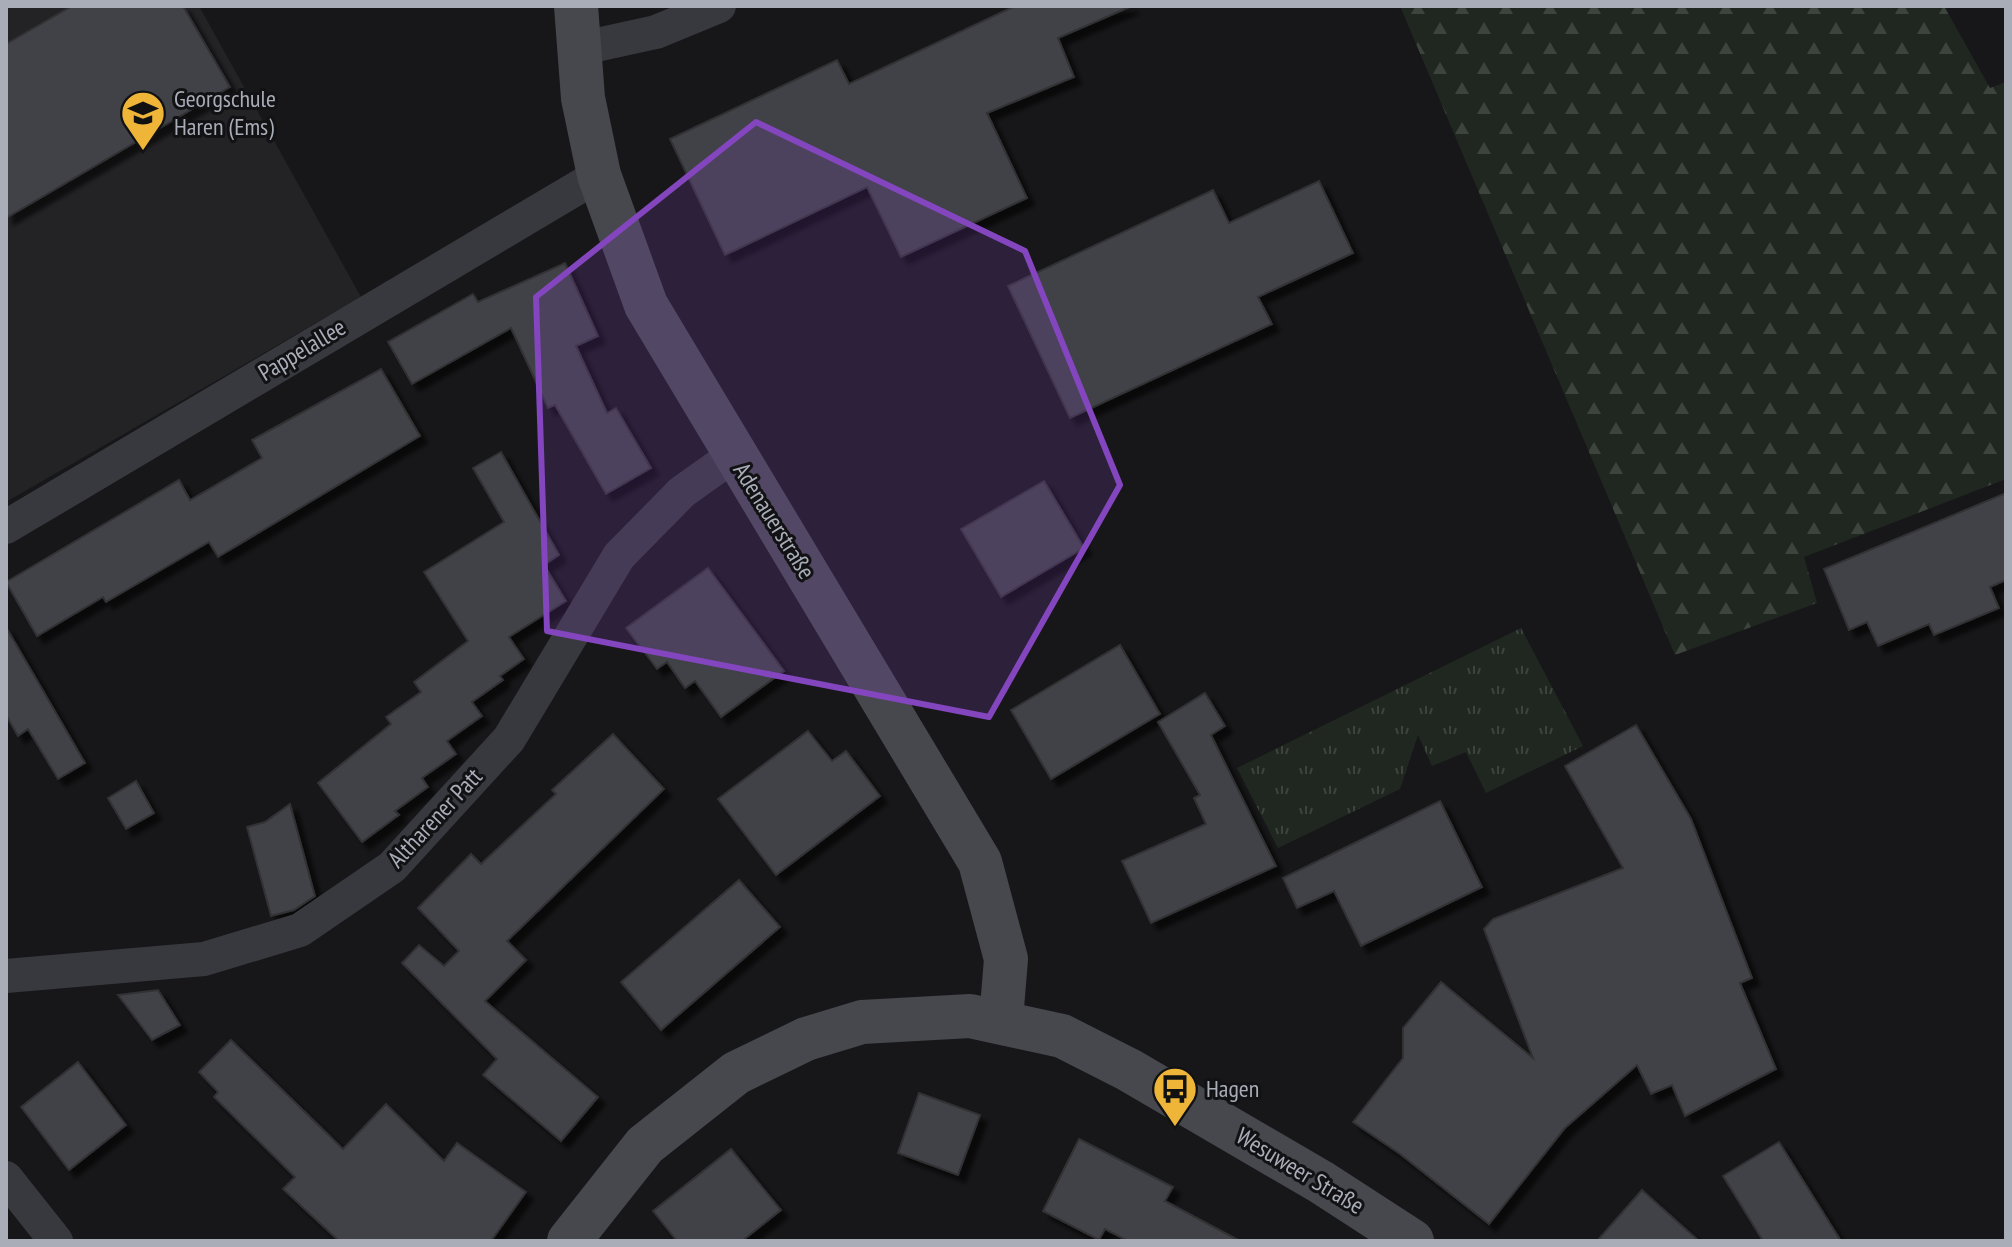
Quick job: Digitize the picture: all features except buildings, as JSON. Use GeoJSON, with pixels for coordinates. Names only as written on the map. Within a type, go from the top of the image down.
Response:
{"type":"FeatureCollection","features":[{"type":"Feature","properties":{"kind":"street","name":"Adenauerstraße"},"geometry":{"type":"LineString","coordinates":[[576,6],[583,98],[599,175],[646,305],[980,862],[1006,959],[1001,1020]]}},
{"type":"Feature","properties":{"kind":"street"},"geometry":{"type":"LineString","coordinates":[[578,49],[656,32],[719,6]]}},
{"type":"Feature","properties":{"kind":"street","name":"Pappelallee"},"geometry":{"type":"LineString","coordinates":[[6,527],[599,175]]}},
{"type":"Feature","properties":{"kind":"street","name":"Altharener Patt"},"geometry":{"type":"LineString","coordinates":[[6,976],[204,959],[300,930],[392,867],[509,739],[619,556],[682,492],[734,455]]}},
{"type":"Feature","properties":{"kind":"street","name":"Wesuweer Straße"},"geometry":{"type":"LineString","coordinates":[[569,1241],[645,1145],[736,1073],[806,1039],[862,1022],[970,1016],[1001,1020],[1062,1036],[1129,1070],[1321,1182],[1412,1241]]}},
{"type":"Feature","properties":{"kind":"street"},"geometry":{"type":"LineString","coordinates":[[6,1178],[56,1241]]}},
{"type":"Feature","properties":{"kind":"highlighted area"},"geometry":{"type":"Polygon","coordinates":[[[756,122],[1025,251],[1120,485],[989,717],[547,631],[536,297],[756,122]]]}},
{"type":"Feature","properties":{"kind":"shaded area","name":"Georgschule Haren (Ems)"},"geometry":{"type":"Polygon","coordinates":[[[6,6],[199,6],[361,297],[6,502],[6,6]]]}},
{"type":"Feature","properties":{"kind":"green space"},"geometry":{"type":"Polygon","coordinates":[[[1400,6],[1944,6],[1990,88],[2006,82],[2006,479],[1804,557],[1817,603],[1675,655],[1400,6]]]}},
{"type":"Feature","properties":{"kind":"green space"},"geometry":{"type":"Polygon","coordinates":[[[1521,628],[1583,746],[1486,793],[1466,752],[1432,766],[1418,735],[1400,789],[1278,848],[1237,768],[1521,628]]]}},
{"type":"Feature","properties":{"kind":"place","name":"Georgschule Haren (Ems)"},"geometry":{"type":"Point","coordinates":[143,152]}},
{"type":"Feature","properties":{"kind":"place","name":"Hagen"},"geometry":{"type":"Point","coordinates":[1175,1128]}}]}
